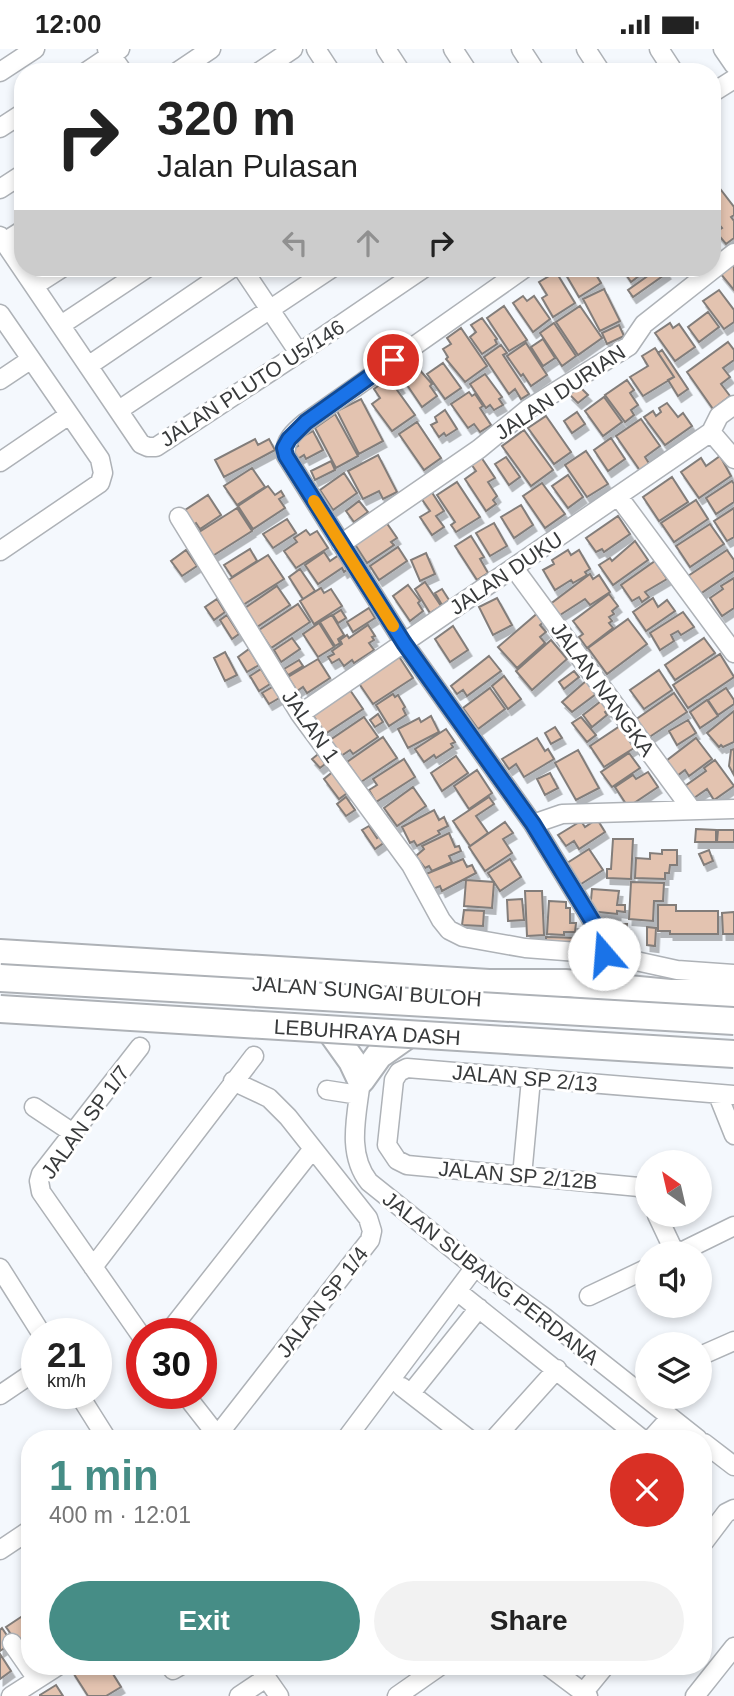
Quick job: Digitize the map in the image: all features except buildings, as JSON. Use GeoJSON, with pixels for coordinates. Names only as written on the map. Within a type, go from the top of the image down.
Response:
{"type":"FeatureCollection","features":[{"type":"Feature","properties":{"kind":"highway"},"geometry":{"type":"LineString","coordinates":[[0,936],[487,969],[565,983],[670,993],[734,993]]}},
{"type":"Feature","properties":{"kind":"highway"},"geometry":{"type":"LineString","coordinates":[[0,953],[489,983],[565,983]]}},
{"type":"Feature","properties":{"kind":"highway","name":"JALAN SUNGAI BULOH"},"geometry":{"type":"LineString","coordinates":[[0,967],[734,1014]]}},
{"type":"Feature","properties":{"kind":"highway","name":"LEBUHRAYA DASH"},"geometry":{"type":"LineString","coordinates":[[0,978],[734,1021]]}},
{"type":"Feature","properties":{"kind":"highway"},"geometry":{"type":"LineString","coordinates":[[300,1033],[330,1018],[333,1006],[331,1001],[311,987]]}},
{"type":"Feature","properties":{"kind":"highway"},"geometry":{"type":"LineString","coordinates":[[426,995],[417,1000],[414,1011],[414,1022],[420,1029],[466,1040]]}},
{"type":"Feature","properties":{"kind":"highway","name":"JALAN SUNGAI BULOH"},"geometry":{"type":"LineString","coordinates":[[0,1011],[226,1032],[406,1036],[734,1055]]}},
{"type":"Feature","properties":{"kind":"highway","name":"LEBUHRAYA DASH"},"geometry":{"type":"LineString","coordinates":[[0,1011],[734,1055]]}},
{"type":"Feature","properties":{"kind":"highway"},"geometry":{"type":"LineString","coordinates":[[332,1033],[352,1061],[360,1087]]}},
{"type":"Feature","properties":{"kind":"highway"},"geometry":{"type":"LineString","coordinates":[[360,1087],[379,1055],[406,1036]]}},
{"type":"Feature","properties":{"kind":"highway"},"geometry":{"type":"LineString","coordinates":[[664,1050],[734,1062]]}},
{"type":"Feature","properties":{"kind":"street"},"geometry":{"type":"LineString","coordinates":[[0,72],[35,49]]}},
{"type":"Feature","properties":{"kind":"street"},"geometry":{"type":"LineString","coordinates":[[190,63],[211,49]]}},
{"type":"Feature","properties":{"kind":"street"},"geometry":{"type":"LineString","coordinates":[[272,63],[293,49]]}},
{"type":"Feature","properties":{"kind":"street"},"geometry":{"type":"LineString","coordinates":[[98,63],[113,51]]}},
{"type":"Feature","properties":{"kind":"street"},"geometry":{"type":"LineString","coordinates":[[721,79],[731,63]]}},
{"type":"Feature","properties":{"kind":"street"},"geometry":{"type":"LineString","coordinates":[[2,239],[14,257]]}},
{"type":"Feature","properties":{"kind":"street"},"geometry":{"type":"LineString","coordinates":[[28,277],[119,410],[318,277]]}},
{"type":"Feature","properties":{"kind":"street"},"geometry":{"type":"LineString","coordinates":[[34,286],[48,277]]}},
{"type":"Feature","properties":{"kind":"street"},"geometry":{"type":"LineString","coordinates":[[61,325],[133,277]]}},
{"type":"Feature","properties":{"kind":"street"},"geometry":{"type":"LineString","coordinates":[[88,366],[219,277]]}},
{"type":"Feature","properties":{"kind":"street"},"geometry":{"type":"LineString","coordinates":[[248,277],[299,353]]}},
{"type":"Feature","properties":{"kind":"street","name":"JALAN PLUTO U5/146"},"geometry":{"type":"LineString","coordinates":[[119,410],[141,444],[156,447],[411,277]]}},
{"type":"Feature","properties":{"kind":"street"},"geometry":{"type":"LineString","coordinates":[[512,277],[306,422],[289,439],[284,448],[286,456],[404,643],[533,824],[599,932],[604,954],[677,970],[734,974]]}},
{"type":"Feature","properties":{"kind":"street","name":"JALAN DURIAN"},"geometry":{"type":"LineString","coordinates":[[341,544],[479,449],[528,409],[629,346],[644,324],[704,277]]}},
{"type":"Feature","properties":{"kind":"street"},"geometry":{"type":"LineString","coordinates":[[0,314],[100,459],[103,473],[100,483],[0,551]]}},
{"type":"Feature","properties":{"kind":"street"},"geometry":{"type":"LineString","coordinates":[[0,380],[30,360]]}},
{"type":"Feature","properties":{"kind":"street","name":"JALAN DUKU"},"geometry":{"type":"LineString","coordinates":[[300,714],[711,432],[719,415],[734,405]]}},
{"type":"Feature","properties":{"kind":"street"},"geometry":{"type":"LineString","coordinates":[[0,462],[69,415]]}},
{"type":"Feature","properties":{"kind":"street"},"geometry":{"type":"LineString","coordinates":[[711,432],[734,459]]}},
{"type":"Feature","properties":{"kind":"street"},"geometry":{"type":"LineString","coordinates":[[618,496],[734,653]]}},
{"type":"Feature","properties":{"kind":"street","name":"JALAN 1"},"geometry":{"type":"LineString","coordinates":[[179,517],[300,714],[411,865],[449,930],[463,937],[525,948],[604,954]]}},
{"type":"Feature","properties":{"kind":"street","name":"JALAN NANGKA"},"geometry":{"type":"LineString","coordinates":[[514,568],[692,810]]}},
{"type":"Feature","properties":{"kind":"street"},"geometry":{"type":"LineString","coordinates":[[533,824],[562,814],[734,809]]}},
{"type":"Feature","properties":{"kind":"street","name":"JALAN SP 1/7"},"geometry":{"type":"LineString","coordinates":[[129,1318],[41,1192],[39,1181],[41,1174],[140,1047]]}},
{"type":"Feature","properties":{"kind":"street"},"geometry":{"type":"LineString","coordinates":[[93,1267],[254,1056]]}},
{"type":"Feature","properties":{"kind":"street","name":"JALAN SP 2/13"},"geometry":{"type":"LineString","coordinates":[[391,1152],[387,1145],[394,1080],[399,1072],[407,1068],[726,1095]]}},
{"type":"Feature","properties":{"kind":"street"},"geometry":{"type":"LineString","coordinates":[[522,1176],[531,1079]]}},
{"type":"Feature","properties":{"kind":"street","name":"JALAN SP 1/4"},"geometry":{"type":"LineString","coordinates":[[223,1430],[370,1240],[372,1231],[368,1218],[288,1118],[269,1098],[233,1081]]}},
{"type":"Feature","properties":{"kind":"street"},"geometry":{"type":"LineString","coordinates":[[327,1090],[360,1087]]}},
{"type":"Feature","properties":{"kind":"street","name":"JALAN SUBANG PERDANA"},"geometry":{"type":"LineString","coordinates":[[360,1087],[354,1141],[355,1157],[362,1174],[475,1267],[544,1317],[687,1430]]}},
{"type":"Feature","properties":{"kind":"street"},"geometry":{"type":"LineString","coordinates":[[726,1095],[734,1135]]}},
{"type":"Feature","properties":{"kind":"street"},"geometry":{"type":"LineString","coordinates":[[34,1107],[73,1133]]}},
{"type":"Feature","properties":{"kind":"street"},"geometry":{"type":"LineString","coordinates":[[180,1318],[312,1150]]}},
{"type":"Feature","properties":{"kind":"street","name":"JALAN SP 2/12B"},"geometry":{"type":"LineString","coordinates":[[391,1152],[397,1160],[407,1165],[635,1187]]}},
{"type":"Feature","properties":{"kind":"street"},"geometry":{"type":"LineString","coordinates":[[702,1241],[734,1226]]}},
{"type":"Feature","properties":{"kind":"street"},"geometry":{"type":"LineString","coordinates":[[353,1430],[475,1267]]}},
{"type":"Feature","properties":{"kind":"street"},"geometry":{"type":"LineString","coordinates":[[0,1268],[32,1318]]}},
{"type":"Feature","properties":{"kind":"street"},"geometry":{"type":"LineString","coordinates":[[589,1296],[635,1274]]}},
{"type":"Feature","properties":{"kind":"street"},"geometry":{"type":"LineString","coordinates":[[457,1291],[631,1430]]}},
{"type":"Feature","properties":{"kind":"street"},"geometry":{"type":"LineString","coordinates":[[411,1394],[479,1308]]}},
{"type":"Feature","properties":{"kind":"street"},"geometry":{"type":"LineString","coordinates":[[712,1351],[734,1341]]}},
{"type":"Feature","properties":{"kind":"street"},"geometry":{"type":"LineString","coordinates":[[502,1430],[557,1369]]}},
{"type":"Feature","properties":{"kind":"street"},"geometry":{"type":"LineString","coordinates":[[390,1380],[457,1430]]}},
{"type":"Feature","properties":{"kind":"street"},"geometry":{"type":"LineString","coordinates":[[0,1395],[21,1381]]}},
{"type":"Feature","properties":{"kind":"street"},"geometry":{"type":"LineString","coordinates":[[88,1409],[101,1430]]}},
{"type":"Feature","properties":{"kind":"street"},"geometry":{"type":"LineString","coordinates":[[196,1409],[213,1430]]}},
{"type":"Feature","properties":{"kind":"street"},"geometry":{"type":"LineString","coordinates":[[659,1430],[670,1417]]}},
{"type":"Feature","properties":{"kind":"street"},"geometry":{"type":"LineString","coordinates":[[712,1449],[734,1466]]}},
{"type":"Feature","properties":{"kind":"street"},"geometry":{"type":"LineString","coordinates":[[712,1532],[730,1511]]}},
{"type":"Feature","properties":{"kind":"street"},"geometry":{"type":"LineString","coordinates":[[0,1550],[21,1536]]}},
{"type":"Feature","properties":{"kind":"street"},"geometry":{"type":"LineString","coordinates":[[12,1643],[21,1656]]}},
{"type":"Feature","properties":{"kind":"street"},"geometry":{"type":"LineString","coordinates":[[712,1675],[734,1647]]}},
{"type":"Feature","properties":{"kind":"street"},"geometry":{"type":"LineString","coordinates":[[34,1675],[37,1679]]}},
{"type":"Feature","properties":{"kind":"street"},"geometry":{"type":"LineString","coordinates":[[11,1696],[43,1675]]}},
{"type":"Feature","properties":{"kind":"street"},"geometry":{"type":"LineString","coordinates":[[239,1696],[259,1675]]}},
{"type":"Feature","properties":{"kind":"street"},"geometry":{"type":"LineString","coordinates":[[264,1675],[279,1696]]}},
{"type":"Feature","properties":{"kind":"street"},"geometry":{"type":"LineString","coordinates":[[397,1696],[427,1675]]}},
{"type":"Feature","properties":{"kind":"street"},"geometry":{"type":"LineString","coordinates":[[560,1675],[586,1694],[599,1675]]}},
{"type":"Feature","properties":{"kind":"street"},"geometry":{"type":"LineString","coordinates":[[695,1696],[712,1675]]}},
{"type":"Feature","properties":{"kind":"slow traffic"},"geometry":{"type":"LineString","coordinates":[[314,501],[393,626]]}},
{"type":"Feature","properties":{"kind":"route"},"geometry":{"type":"LineString","coordinates":[[393,360],[296,430],[284,448],[286,456],[404,643],[533,824],[599,932],[604,954]]}}]}
